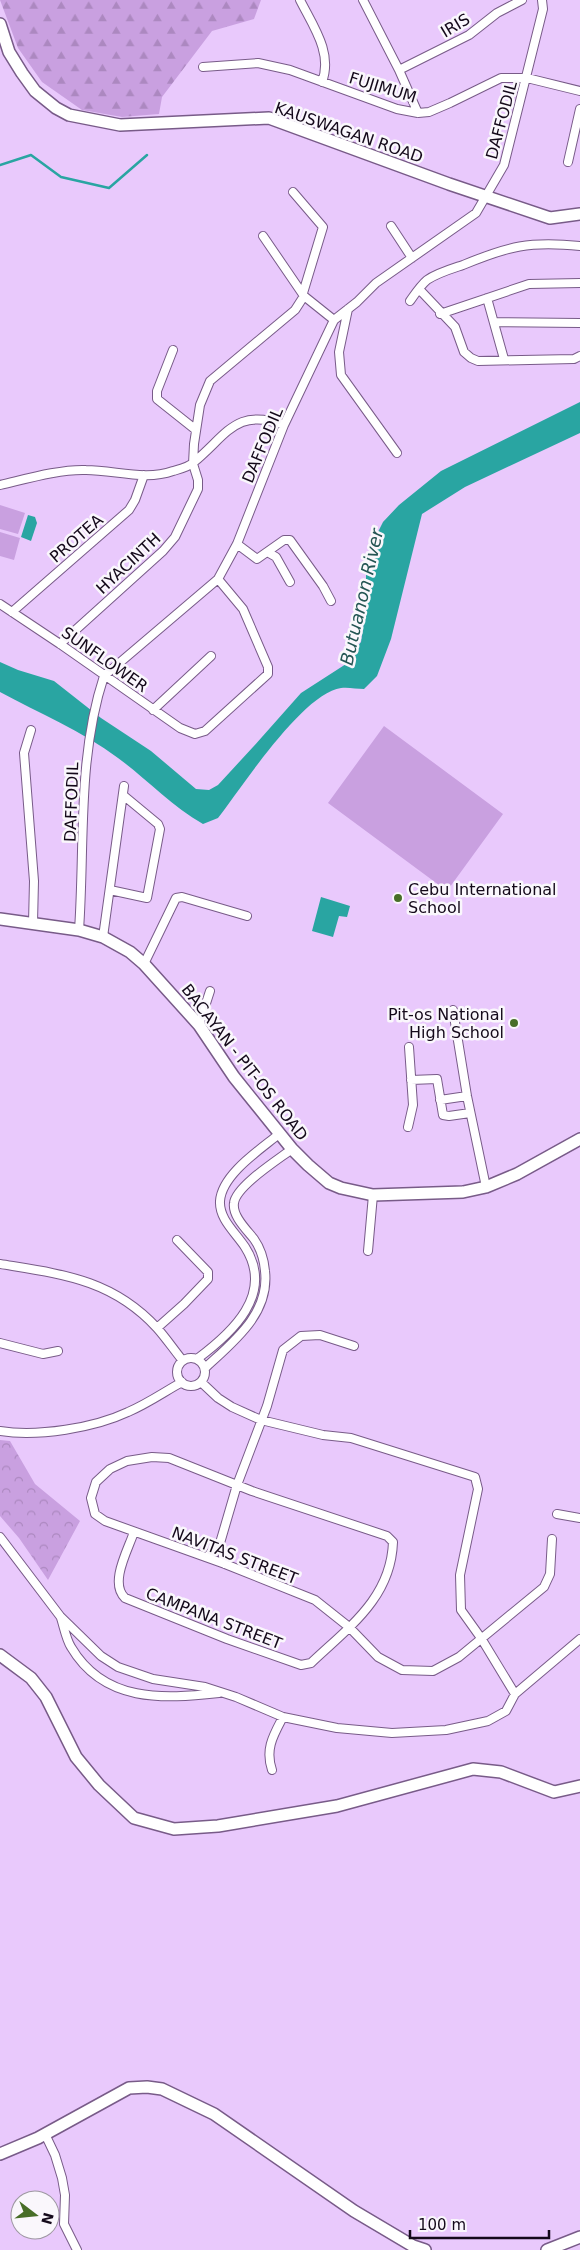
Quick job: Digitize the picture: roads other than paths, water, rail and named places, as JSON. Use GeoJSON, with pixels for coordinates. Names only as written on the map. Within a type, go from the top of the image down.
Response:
{"type":"FeatureCollection","features":[{"type":"Feature","properties":{"kind":"street"},"geometry":{"type":"LineString","coordinates":[[300,0],[324,49],[326,72],[322,82]]}},
{"type":"Feature","properties":{"kind":"street"},"geometry":{"type":"LineString","coordinates":[[363,0],[399,70],[418,113]]}},
{"type":"Feature","properties":{"kind":"street","name":"IRIS"},"geometry":{"type":"LineString","coordinates":[[399,70],[469,35],[497,13],[522,0]]}},
{"type":"Feature","properties":{"kind":"street","name":"DAFFODIL"},"geometry":{"type":"LineString","coordinates":[[79,930],[82,886],[83,800],[88,743],[104,676],[218,579],[237,544],[284,425],[334,320],[376,284],[473,217],[486,197],[504,165],[543,9],[542,0]]}},
{"type":"Feature","properties":{"kind":"street","name":"KAUSWAGAN ROAD"},"geometry":{"type":"LineString","coordinates":[[0,24],[9,52],[35,91],[69,116],[120,125],[269,118],[486,197],[550,218],[580,214]]}},
{"type":"Feature","properties":{"kind":"street","name":"FUJIMUM"},"geometry":{"type":"LineString","coordinates":[[203,67],[258,63],[290,70],[397,109],[418,113],[429,112],[450,104],[501,78],[527,78],[580,91]]}},
{"type":"Feature","properties":{"kind":"street"},"geometry":{"type":"LineString","coordinates":[[568,162],[580,110]]}},
{"type":"Feature","properties":{"kind":"street","name":"HYACINTH"},"geometry":{"type":"LineString","coordinates":[[60,644],[163,551],[175,537],[198,489],[198,480],[193,464],[196,430],[200,405],[210,381],[295,310],[304,294],[323,227],[292,192]]}},
{"type":"Feature","properties":{"kind":"street"},"geometry":{"type":"LineString","coordinates":[[391,226],[412,258]]}},
{"type":"Feature","properties":{"kind":"street"},"geometry":{"type":"LineString","coordinates":[[263,236],[304,294],[334,320]]}},
{"type":"Feature","properties":{"kind":"street"},"geometry":{"type":"LineString","coordinates":[[410,301],[419,289],[436,275],[516,246],[536,243],[580,246]]}},
{"type":"Feature","properties":{"kind":"street"},"geometry":{"type":"LineString","coordinates":[[440,314],[529,284],[580,284]]}},
{"type":"Feature","properties":{"kind":"street"},"geometry":{"type":"LineString","coordinates":[[419,289],[454,327],[464,352],[478,361],[574,359],[580,356]]}},
{"type":"Feature","properties":{"kind":"street"},"geometry":{"type":"LineString","coordinates":[[487,298],[504,359]]}},
{"type":"Feature","properties":{"kind":"street"},"geometry":{"type":"LineString","coordinates":[[348,309],[339,352],[341,375],[397,453]]}},
{"type":"Feature","properties":{"kind":"street"},"geometry":{"type":"LineString","coordinates":[[495,322],[580,323]]}},
{"type":"Feature","properties":{"kind":"street"},"geometry":{"type":"LineString","coordinates":[[173,350],[157,391],[157,399],[196,430]]}},
{"type":"Feature","properties":{"kind":"street"},"geometry":{"type":"LineString","coordinates":[[0,485],[73,470],[144,475],[166,474],[193,464],[226,433],[244,421],[256,418],[268,419],[284,425]]}},
{"type":"Feature","properties":{"kind":"street","name":"PROTEA"},"geometry":{"type":"LineString","coordinates":[[12,612],[129,510],[135,500],[144,475]]}},
{"type":"Feature","properties":{"kind":"street"},"geometry":{"type":"LineString","coordinates":[[237,544],[257,559],[284,540],[290,540],[323,586],[331,601]]}},
{"type":"Feature","properties":{"kind":"street"},"geometry":{"type":"LineString","coordinates":[[269,552],[276,557],[290,582]]}},
{"type":"Feature","properties":{"kind":"street","name":"SUNFLOWER"},"geometry":{"type":"LineString","coordinates":[[0,604],[153,710],[180,728],[195,734],[205,731],[268,674],[268,667],[243,610],[218,579]]}},
{"type":"Feature","properties":{"kind":"street"},"geometry":{"type":"LineString","coordinates":[[153,710],[211,656]]}},
{"type":"Feature","properties":{"kind":"street"},"geometry":{"type":"LineString","coordinates":[[31,730],[24,753],[34,881],[33,923]]}},
{"type":"Feature","properties":{"kind":"street"},"geometry":{"type":"LineString","coordinates":[[103,937],[124,786]]}},
{"type":"Feature","properties":{"kind":"street"},"geometry":{"type":"LineString","coordinates":[[110,890],[147,898],[160,829],[158,824],[123,795]]}},
{"type":"Feature","properties":{"kind":"street"},"geometry":{"type":"LineString","coordinates":[[144,964],[176,898],[182,897],[248,916]]}},
{"type":"Feature","properties":{"kind":"street","name":"BACAYAN - PIT-OS ROAD"},"geometry":{"type":"LineString","coordinates":[[0,919],[79,930],[103,937],[130,952],[144,964],[198,1025],[234,1077],[279,1134],[308,1165],[329,1183],[351,1192],[373,1195],[436,1194],[463,1192],[486,1187],[517,1174],[580,1139]]}},
{"type":"Feature","properties":{"kind":"street"},"geometry":{"type":"LineString","coordinates":[[198,1025],[210,991]]}},
{"type":"Feature","properties":{"kind":"street"},"geometry":{"type":"LineString","coordinates":[[454,1010],[470,1113],[486,1187]]}},
{"type":"Feature","properties":{"kind":"street"},"geometry":{"type":"LineString","coordinates":[[408,1127],[413,1105],[409,1048]]}},
{"type":"Feature","properties":{"kind":"street"},"geometry":{"type":"LineString","coordinates":[[411,1080],[437,1079],[443,1115],[470,1113]]}},
{"type":"Feature","properties":{"kind":"street"},"geometry":{"type":"LineString","coordinates":[[440,1100],[467,1096]]}},
{"type":"Feature","properties":{"kind":"street"},"geometry":{"type":"LineString","coordinates":[[197,1359],[220,1342],[237,1323],[250,1302],[254,1272],[245,1248],[222,1214],[220,1200],[224,1188],[233,1173],[279,1134]]}},
{"type":"Feature","properties":{"kind":"street"},"geometry":{"type":"LineString","coordinates":[[205,1368],[245,1329],[261,1306],[266,1279],[264,1261],[258,1245],[236,1214],[234,1203],[246,1185],[292,1148]]}},
{"type":"Feature","properties":{"kind":"street"},"geometry":{"type":"LineString","coordinates":[[233,1173],[246,1185]]}},
{"type":"Feature","properties":{"kind":"street"},"geometry":{"type":"LineString","coordinates":[[368,1251],[373,1195]]}},
{"type":"Feature","properties":{"kind":"street"},"geometry":{"type":"LineString","coordinates":[[157,1328],[208,1279],[208,1272],[177,1240]]}},
{"type":"Feature","properties":{"kind":"street"},"geometry":{"type":"LineString","coordinates":[[0,1264],[69,1275],[94,1284],[132,1306],[157,1328],[183,1361]]}},
{"type":"Feature","properties":{"kind":"street"},"geometry":{"type":"LineString","coordinates":[[237,1323],[245,1329]]}},
{"type":"Feature","properties":{"kind":"street"},"geometry":{"type":"LineString","coordinates":[[207,1557],[220,1542],[238,1485],[261,1420],[268,1406],[283,1350],[301,1336],[320,1335],[354,1346]]}},
{"type":"Feature","properties":{"kind":"street"},"geometry":{"type":"LineString","coordinates":[[0,1342],[43,1354],[58,1351]]}},
{"type":"Feature","properties":{"kind":"street"},"geometry":{"type":"LineString","coordinates":[[0,1431],[21,1433],[66,1429],[100,1422],[128,1412],[182,1382],[191,1385],[201,1382],[205,1375],[205,1368],[197,1359],[190,1358],[183,1361],[178,1373],[182,1382]]}},
{"type":"Feature","properties":{"kind":"street"},"geometry":{"type":"LineString","coordinates":[[201,1382],[218,1398],[232,1407],[261,1420],[323,1435],[351,1438],[475,1477],[478,1489],[460,1575],[461,1610],[481,1638],[515,1694]]}},
{"type":"Feature","properties":{"kind":"street","name":"NAVITAS STREET"},"geometry":{"type":"LineString","coordinates":[[238,1485],[169,1458],[152,1457],[127,1461],[110,1469],[96,1482],[90,1498],[95,1514],[105,1521],[207,1557],[315,1600],[349,1627],[378,1658],[402,1670],[433,1671],[459,1657],[544,1587],[550,1574],[552,1539]]}},
{"type":"Feature","properties":{"kind":"street","name":"CAMPANA STREET"},"geometry":{"type":"LineString","coordinates":[[134,1532],[118,1580],[120,1593],[125,1598],[227,1639],[301,1665],[312,1663],[374,1601],[385,1583],[393,1550],[393,1542],[390,1538],[238,1485]]}},
{"type":"Feature","properties":{"kind":"street"},"geometry":{"type":"LineString","coordinates":[[556,1514],[580,1518]]}},
{"type":"Feature","properties":{"kind":"street"},"geometry":{"type":"LineString","coordinates":[[0,1537],[60,1616],[100,1656],[118,1667],[153,1679],[205,1687],[223,1692],[283,1717],[338,1728],[392,1733],[446,1730],[494,1718],[506,1711],[515,1694],[580,1639]]}},
{"type":"Feature","properties":{"kind":"street"},"geometry":{"type":"LineString","coordinates":[[220,1542],[225,1564]]}},
{"type":"Feature","properties":{"kind":"street"},"geometry":{"type":"LineString","coordinates":[[60,1616],[71,1646],[92,1673],[113,1686],[148,1696],[180,1697],[223,1692]]}},
{"type":"Feature","properties":{"kind":"street"},"geometry":{"type":"LineString","coordinates":[[0,1656],[31,1678],[46,1697],[76,1757],[99,1785],[134,1818],[174,1829],[218,1826],[337,1806],[473,1769],[501,1772],[554,1792],[580,1786]]}},
{"type":"Feature","properties":{"kind":"street"},"geometry":{"type":"LineString","coordinates":[[272,1770],[268,1755],[269,1746],[283,1717]]}},
{"type":"Feature","properties":{"kind":"street"},"geometry":{"type":"LineString","coordinates":[[0,2154],[45,2134],[129,2088],[147,2087],[162,2089],[214,2114],[354,2211],[413,2246],[425,2250]]}},
{"type":"Feature","properties":{"kind":"street"},"geometry":{"type":"LineString","coordinates":[[45,2134],[55,2155],[62,2178],[65,2195],[64,2224],[77,2250]]}},
{"type":"Feature","properties":{"kind":"street"},"geometry":{"type":"LineString","coordinates":[[547,2250],[580,2237]]}},
{"type":"Feature","properties":{"kind":"waterway"},"geometry":{"type":"LineString","coordinates":[[0,165],[31,155],[61,177],[109,188],[147,155]]}},
{"type":"Feature","properties":{"kind":"place","name":"Cebu International School"},"geometry":{"type":"Point","coordinates":[398,898]}},
{"type":"Feature","properties":{"kind":"place","name":"Pit-os National High School"},"geometry":{"type":"Point","coordinates":[514,1023]}},
{"type":"Feature","properties":{"kind":"water label","name":"Butuanon River"},"geometry":{"type":"Point","coordinates":[362,597]}}]}
